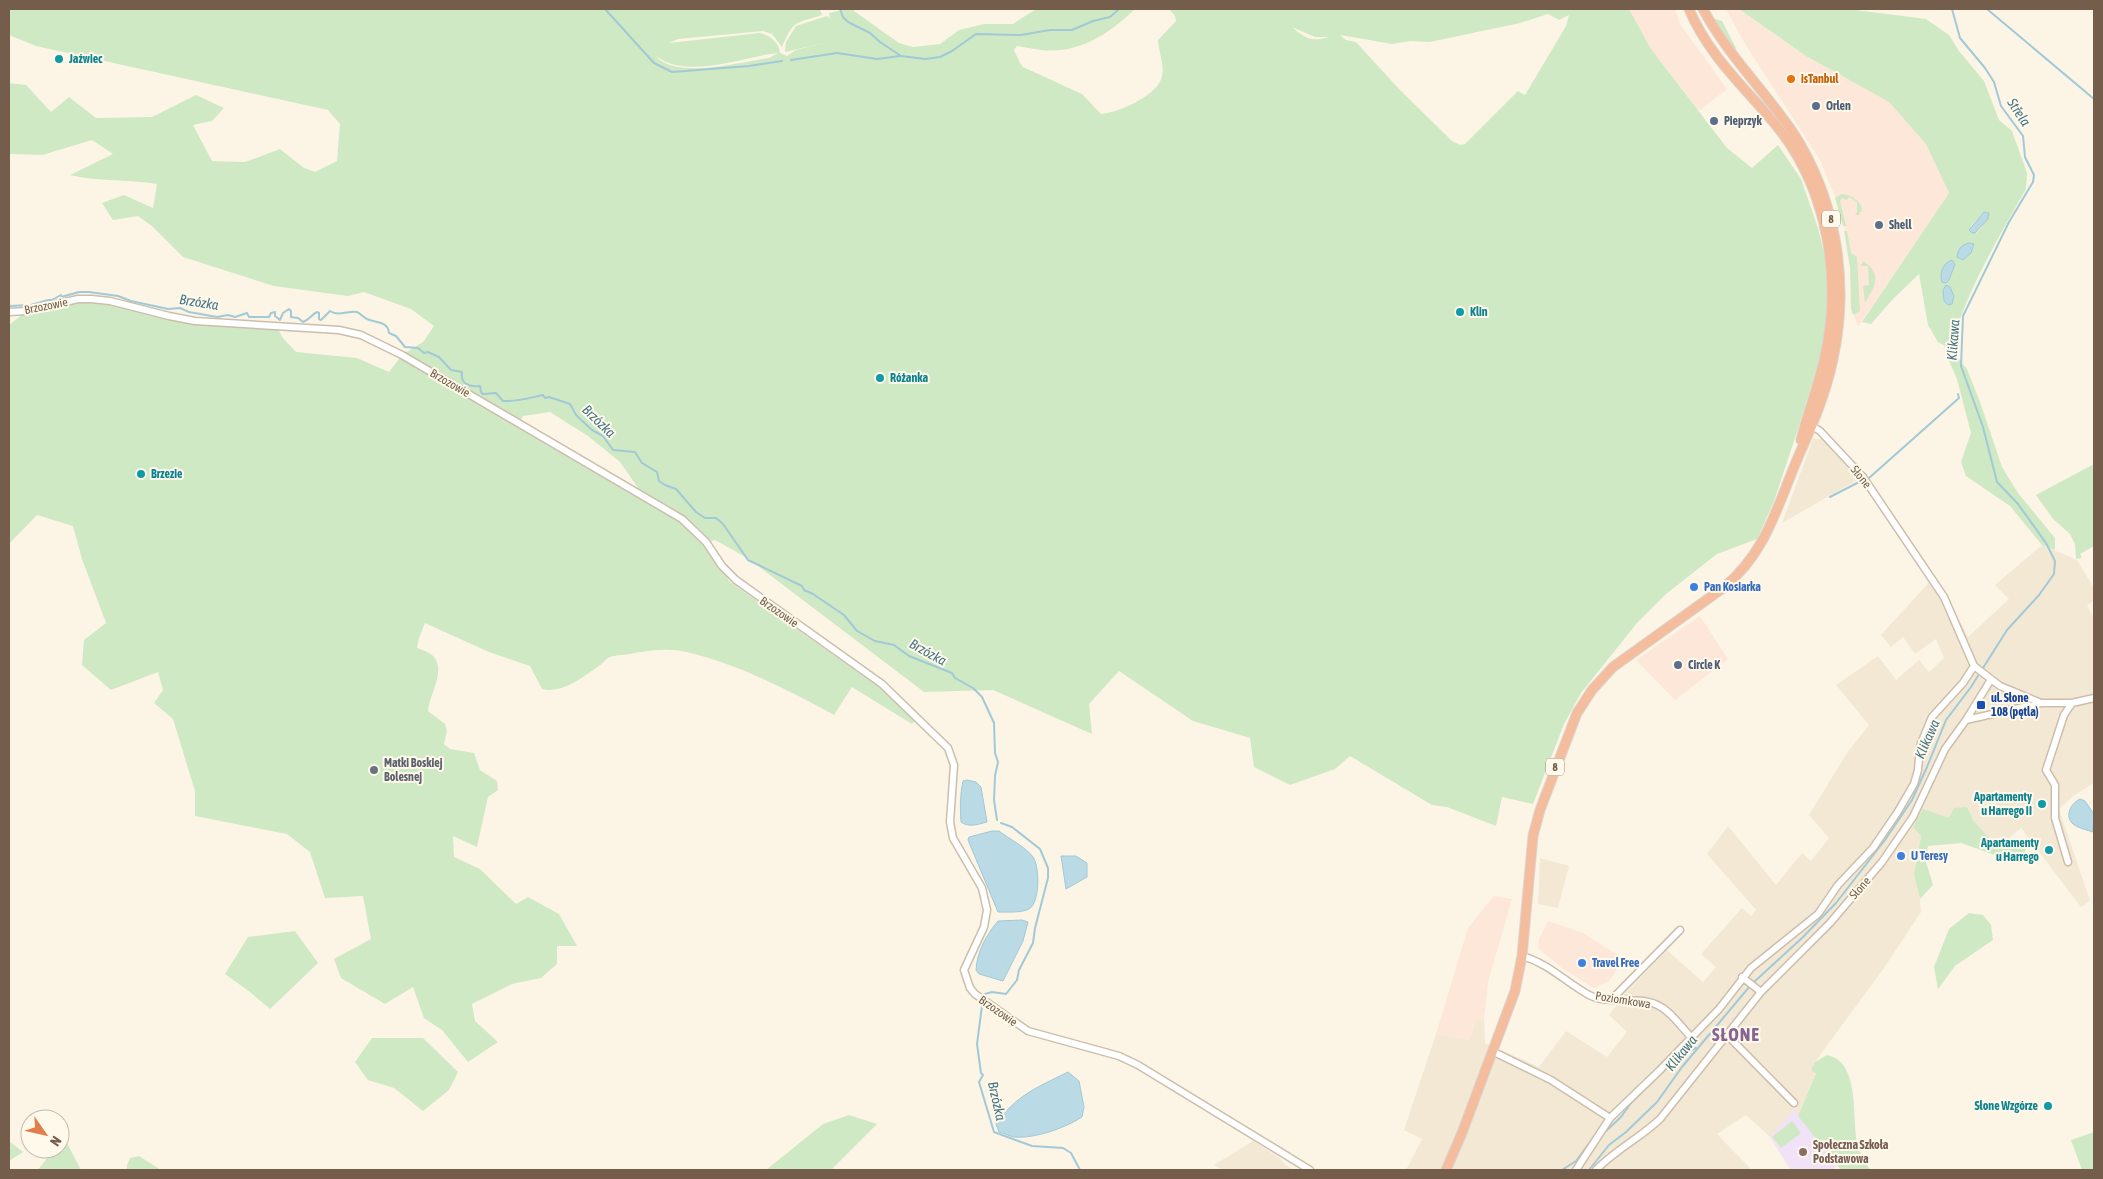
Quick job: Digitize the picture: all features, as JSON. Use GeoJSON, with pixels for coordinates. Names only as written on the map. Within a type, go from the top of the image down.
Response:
{"type":"FeatureCollection","features":[{"type":"Feature","properties":{"kind":"highway","name":"8"},"geometry":{"type":"LineString","coordinates":[[1691,9],[1699,32],[1718,60],[1775,124],[1789,143],[1802,166],[1819,210],[1828,249],[1832,313],[1824,362],[1809,424]]}},
{"type":"Feature","properties":{"kind":"highway","name":"8"},"geometry":{"type":"LineString","coordinates":[[1446,1170],[1494,1052],[1512,1000],[1522,956],[1529,868],[1535,827],[1569,730],[1580,706],[1596,684],[1613,667],[1715,594],[1743,570],[1758,550],[1771,526],[1831,369],[1839,326],[1839,270],[1830,215],[1812,168],[1796,138],[1756,83],[1722,42],[1703,9]]}},
{"type":"Feature","properties":{"kind":"street","name":"Brzozowie"},"geometry":{"type":"LineString","coordinates":[[9,312],[26,311],[91,299],[110,301],[195,320],[339,330],[361,335],[402,355],[682,520],[706,542],[722,566],[736,580],[882,684],[948,748],[954,765],[950,822],[953,838],[982,888],[987,903],[984,927],[964,970],[970,988],[975,994],[1028,1031],[1119,1056],[1138,1065],[1310,1170]]}},
{"type":"Feature","properties":{"kind":"street","name":"Słone"},"geometry":{"type":"LineString","coordinates":[[1809,424],[1820,431],[1863,477],[1877,497],[1944,598],[1976,668]]}},
{"type":"Feature","properties":{"kind":"street"},"geometry":{"type":"LineString","coordinates":[[1576,1170],[1610,1118],[1660,1070],[1745,979],[1818,914],[1838,884],[1873,848],[1914,784],[1918,770],[1920,746],[1932,717],[1976,668],[1988,678],[2020,695],[2042,703]]}},
{"type":"Feature","properties":{"kind":"street","name":"Słone"},"geometry":{"type":"LineString","coordinates":[[1596,1170],[1614,1153],[1649,1129],[1660,1119],[1761,992],[1830,923],[1882,862],[1912,817],[1941,756],[1966,720],[1988,678]]}},
{"type":"Feature","properties":{"kind":"street"},"geometry":{"type":"LineString","coordinates":[[1966,720],[2042,703],[2072,703],[2094,698]]}},
{"type":"Feature","properties":{"kind":"street"},"geometry":{"type":"LineString","coordinates":[[2068,862],[2054,818],[2055,785],[2046,770],[2064,715],[2072,703]]}},
{"type":"Feature","properties":{"kind":"street"},"geometry":{"type":"LineString","coordinates":[[1613,998],[1680,930]]}},
{"type":"Feature","properties":{"kind":"street","name":"Poziomkowa"},"geometry":{"type":"LineString","coordinates":[[1522,956],[1540,962],[1590,995],[1600,999],[1640,1000],[1661,1006],[1691,1037]]}},
{"type":"Feature","properties":{"kind":"street"},"geometry":{"type":"LineString","coordinates":[[1745,979],[1761,992]]}},
{"type":"Feature","properties":{"kind":"street"},"geometry":{"type":"LineString","coordinates":[[1727,1035],[1794,1103]]}},
{"type":"Feature","properties":{"kind":"street"},"geometry":{"type":"LineString","coordinates":[[1494,1052],[1551,1080],[1610,1118]]}},
{"type":"Feature","properties":{"kind":"shaded area"},"geometry":{"type":"Polygon","coordinates":[[[1629,9],[1675,9],[1680,24],[1727,89],[1699,111],[1651,49],[1629,9]]]}},
{"type":"Feature","properties":{"kind":"shaded area"},"geometry":{"type":"Polygon","coordinates":[[[1726,9],[1739,9],[1806,56],[1889,102],[1926,144],[1949,193],[1858,327],[1852,309],[1850,261],[1842,214],[1820,160],[1744,42],[1726,9]]]}},
{"type":"Feature","properties":{"kind":"shaded area"},"geometry":{"type":"Polygon","coordinates":[[[1813,439],[1822,439],[1859,479],[1782,523],[1813,439]]]}},
{"type":"Feature","properties":{"kind":"shaded area"},"geometry":{"type":"Polygon","coordinates":[[[2042,545],[2077,560],[2094,588],[2094,601],[2087,605],[2094,619],[2094,783],[2073,796],[2059,809],[2090,901],[2081,907],[2021,828],[1997,848],[1973,820],[1967,807],[1921,836],[1914,875],[1921,912],[1884,968],[1815,1062],[1816,1072],[1798,1116],[1837,1166],[1831,1170],[1791,1170],[1770,1137],[1746,1115],[1717,1134],[1752,1170],[1406,1170],[1422,1139],[1404,1130],[1436,1034],[1469,1040],[1476,1019],[1484,1020],[1485,1043],[1539,1067],[1566,1031],[1607,1057],[1627,1032],[1609,1015],[1624,995],[1667,950],[1703,982],[1716,967],[1701,954],[1742,908],[1751,916],[1756,910],[1707,854],[1728,826],[1776,885],[1802,853],[1811,861],[1829,838],[1809,815],[1847,753],[1869,725],[1836,685],[1878,656],[1896,680],[1919,660],[1929,672],[1944,658],[1936,639],[1915,654],[1903,637],[1891,647],[1881,635],[1933,578],[1946,595],[1968,637],[2009,599],[1995,585],[2042,545]]]}},
{"type":"Feature","properties":{"kind":"shaded area"},"geometry":{"type":"Polygon","coordinates":[[[1700,616],[1728,659],[1675,700],[1636,660],[1700,616]]]}},
{"type":"Feature","properties":{"kind":"shaded area"},"geometry":{"type":"Polygon","coordinates":[[[1540,858],[1569,866],[1558,908],[1538,904],[1540,858]]]}},
{"type":"Feature","properties":{"kind":"shaded area"},"geometry":{"type":"Polygon","coordinates":[[[1494,896],[1512,899],[1488,982],[1484,1020],[1476,1019],[1469,1040],[1436,1034],[1468,928],[1494,896]]]}},
{"type":"Feature","properties":{"kind":"shaded area"},"geometry":{"type":"Polygon","coordinates":[[[1548,921],[1583,933],[1624,959],[1609,981],[1594,988],[1562,968],[1538,948],[1539,939],[1548,921]]]}},
{"type":"Feature","properties":{"kind":"shaded area","name":"Społeczna Szkoła Podstawowa"},"geometry":{"type":"Polygon","coordinates":[[[1794,1110],[1837,1166],[1831,1170],[1791,1170],[1770,1137],[1794,1110]]]}},
{"type":"Feature","properties":{"kind":"shaded area"},"geometry":{"type":"Polygon","coordinates":[[[1253,1141],[1294,1170],[1223,1170],[1214,1165],[1253,1141]]]}},
{"type":"Feature","properties":{"kind":"green space"},"geometry":{"type":"Polygon","coordinates":[[[9,9],[820,9],[822,15],[796,24],[793,27],[782,47],[772,34],[763,31],[678,39],[669,43],[760,33],[774,40],[780,53],[787,56],[796,50],[828,42],[785,52],[786,42],[796,26],[827,16],[830,19],[829,13],[846,9],[854,9],[854,11],[899,43],[913,47],[940,44],[959,30],[984,24],[1013,24],[1036,9],[1135,9],[1115,27],[1081,45],[1055,50],[1017,46],[1014,50],[1023,67],[1082,94],[1101,114],[1127,107],[1137,102],[1154,90],[1159,83],[1163,67],[1158,40],[1176,21],[1175,16],[1169,9],[1629,9],[1651,49],[1727,148],[1752,168],[1778,145],[1801,179],[1818,228],[1827,265],[1829,308],[1825,341],[1773,504],[1757,539],[1717,554],[1666,594],[1637,623],[1581,693],[1564,724],[1533,804],[1502,797],[1496,826],[1447,807],[1432,805],[1350,756],[1335,769],[1290,785],[1254,767],[1250,738],[1193,721],[1119,671],[1089,704],[1092,734],[993,690],[924,692],[749,559],[715,540],[706,542],[729,581],[894,698],[915,720],[912,724],[852,687],[834,715],[781,687],[725,663],[673,650],[610,657],[572,684],[557,689],[542,689],[530,666],[489,652],[425,623],[417,648],[433,656],[438,669],[438,676],[428,711],[445,724],[447,731],[444,744],[450,749],[474,753],[480,770],[497,781],[498,790],[488,797],[477,847],[453,836],[454,857],[480,869],[516,904],[528,897],[559,914],[577,946],[557,946],[557,964],[541,978],[512,984],[472,1004],[475,1021],[498,1042],[468,1062],[442,1030],[424,1018],[413,987],[385,1004],[341,978],[334,959],[371,939],[363,896],[325,898],[310,852],[287,834],[195,816],[195,791],[173,719],[154,703],[163,690],[158,672],[111,690],[82,665],[84,640],[106,623],[82,559],[73,526],[37,515],[9,544],[9,325],[27,311],[91,299],[169,316],[276,326],[283,338],[296,352],[357,358],[389,372],[402,355],[423,342],[434,326],[411,309],[364,292],[348,296],[274,286],[183,257],[153,227],[138,216],[113,220],[102,203],[124,195],[153,208],[157,184],[92,179],[70,175],[113,154],[92,140],[42,155],[9,154],[9,83],[26,85],[51,112],[69,97],[96,118],[152,117],[196,95],[224,108],[212,121],[193,125],[212,161],[245,162],[280,149],[304,168],[315,172],[337,161],[340,124],[328,110],[36,46],[9,35],[9,9]],[[1548,14],[1520,23],[1430,42],[1410,41],[1392,44],[1340,35],[1346,40],[1356,42],[1399,89],[1452,141],[1460,145],[1465,144],[1518,91],[1525,95],[1566,26],[1569,15],[1559,20],[1548,14]],[[1292,27],[1305,37],[1318,39],[1329,37],[1315,37],[1292,27]],[[778,53],[699,67],[669,63],[656,56],[665,63],[678,67],[710,68],[769,58],[778,53]],[[550,412],[523,416],[519,423],[643,495],[620,462],[588,436],[550,412]]]}},
{"type":"Feature","properties":{"kind":"green space"},"geometry":{"type":"Polygon","coordinates":[[[1739,9],[1848,9],[1926,19],[1949,35],[1959,51],[1984,81],[1999,120],[2012,131],[2027,173],[2026,189],[1973,287],[1950,349],[1938,342],[1928,325],[1919,274],[1871,324],[1862,322],[1949,193],[1926,144],[1889,102],[1806,56],[1739,9]],[[1984,212],[1971,226],[1972,233],[1976,233],[1982,227],[1984,212]]]}},
{"type":"Feature","properties":{"kind":"green space"},"geometry":{"type":"Polygon","coordinates":[[[1712,18],[1722,21],[1736,48],[1734,52],[1712,18]]]}},
{"type":"Feature","properties":{"kind":"green space"},"geometry":{"type":"Polygon","coordinates":[[[1842,194],[1855,198],[1862,209],[1859,215],[1855,215],[1857,212],[1857,202],[1849,197],[1847,200],[1842,198],[1840,201],[1846,226],[1843,226],[1835,198],[1842,194]]]}},
{"type":"Feature","properties":{"kind":"green space"},"geometry":{"type":"Polygon","coordinates":[[[1844,231],[1847,231],[1851,253],[1857,257],[1860,311],[1853,315],[1851,309],[1850,268],[1844,231]]]}},
{"type":"Feature","properties":{"kind":"green space"},"geometry":{"type":"Polygon","coordinates":[[[1863,261],[1869,266],[1873,271],[1875,276],[1874,286],[1865,303],[1863,286],[1869,285],[1868,266],[1861,266],[1863,261]]]}},
{"type":"Feature","properties":{"kind":"green space"},"geometry":{"type":"Polygon","coordinates":[[[1950,349],[1967,369],[2002,467],[2018,493],[2055,538],[2055,550],[2042,545],[2010,506],[1966,476],[1961,462],[1971,433],[1957,379],[1949,361],[1950,349]]]}},
{"type":"Feature","properties":{"kind":"green space"},"geometry":{"type":"Polygon","coordinates":[[[2094,464],[2094,546],[2080,554],[2082,558],[2076,559],[2075,544],[2070,534],[2053,519],[2036,495],[2094,464]]]}},
{"type":"Feature","properties":{"kind":"green space"},"geometry":{"type":"Polygon","coordinates":[[[1967,807],[1973,820],[1997,847],[2019,844],[2026,849],[2021,859],[2015,862],[1961,843],[1928,846],[1926,862],[1933,885],[1920,899],[1914,875],[1921,836],[1913,827],[1923,809],[1949,818],[1954,808],[1967,807]]]}},
{"type":"Feature","properties":{"kind":"green space"},"geometry":{"type":"Polygon","coordinates":[[[1969,913],[1983,915],[1991,925],[1993,940],[1955,966],[1938,989],[1934,967],[1949,929],[1969,913]]]}},
{"type":"Feature","properties":{"kind":"green space"},"geometry":{"type":"Polygon","coordinates":[[[295,931],[318,963],[270,1009],[225,974],[248,937],[295,931]]]}},
{"type":"Feature","properties":{"kind":"green space"},"geometry":{"type":"Polygon","coordinates":[[[372,1038],[423,1038],[458,1072],[449,1090],[423,1111],[394,1088],[368,1080],[355,1062],[372,1038]]]}},
{"type":"Feature","properties":{"kind":"green space"},"geometry":{"type":"Polygon","coordinates":[[[1827,1055],[1838,1059],[1850,1079],[1857,1142],[1870,1170],[1841,1170],[1798,1116],[1816,1073],[1811,1071],[1815,1062],[1827,1055]]]}},
{"type":"Feature","properties":{"kind":"green space"},"geometry":{"type":"Polygon","coordinates":[[[849,1115],[877,1124],[831,1170],[766,1170],[823,1124],[849,1115]]]}},
{"type":"Feature","properties":{"kind":"green space"},"geometry":{"type":"Polygon","coordinates":[[[1792,1121],[1801,1133],[1781,1148],[1772,1137],[1792,1121]]]}},
{"type":"Feature","properties":{"kind":"green space"},"geometry":{"type":"Polygon","coordinates":[[[2094,1132],[2094,1170],[2082,1170],[2071,1140],[2094,1132]]]}},
{"type":"Feature","properties":{"kind":"green space"},"geometry":{"type":"Polygon","coordinates":[[[9,1141],[20,1150],[20,1154],[9,1161],[9,1141]]]}},
{"type":"Feature","properties":{"kind":"green space"},"geometry":{"type":"Polygon","coordinates":[[[70,1149],[81,1170],[38,1170],[46,1159],[70,1159],[70,1149]]]}},
{"type":"Feature","properties":{"kind":"green space"},"geometry":{"type":"Polygon","coordinates":[[[139,1156],[161,1170],[127,1170],[130,1158],[139,1156]]]}},
{"type":"Feature","properties":{"kind":"water"},"geometry":{"type":"Polygon","coordinates":[[[1984,212],[1989,213],[1988,219],[1975,233],[1972,233],[1969,230],[1984,212]]]}},
{"type":"Feature","properties":{"kind":"water"},"geometry":{"type":"Polygon","coordinates":[[[1969,243],[1974,244],[1971,253],[1963,260],[1957,257],[1960,248],[1969,243]]]}},
{"type":"Feature","properties":{"kind":"water"},"geometry":{"type":"Polygon","coordinates":[[[1952,260],[1955,264],[1949,280],[1946,283],[1942,282],[1941,275],[1943,269],[1946,263],[1952,260]]]}},
{"type":"Feature","properties":{"kind":"water"},"geometry":{"type":"Polygon","coordinates":[[[1946,285],[1950,287],[1954,296],[1952,304],[1948,305],[1944,301],[1943,290],[1946,285]]]}},
{"type":"Feature","properties":{"kind":"water"},"geometry":{"type":"Polygon","coordinates":[[[963,781],[976,782],[981,787],[987,822],[971,825],[961,822],[960,801],[962,786],[963,781]]]}},
{"type":"Feature","properties":{"kind":"water"},"geometry":{"type":"Polygon","coordinates":[[[2080,799],[2085,801],[2094,814],[2093,832],[2077,827],[2070,821],[2071,807],[2080,799]]]}},
{"type":"Feature","properties":{"kind":"water"},"geometry":{"type":"Polygon","coordinates":[[[999,831],[1033,857],[1037,868],[1038,884],[1035,900],[1029,909],[1018,912],[998,912],[968,840],[969,837],[999,831]]]}},
{"type":"Feature","properties":{"kind":"water"},"geometry":{"type":"Polygon","coordinates":[[[1061,856],[1076,856],[1087,863],[1087,877],[1066,889],[1061,856]]]}},
{"type":"Feature","properties":{"kind":"water"},"geometry":{"type":"Polygon","coordinates":[[[1022,920],[1028,922],[1023,941],[1003,981],[979,974],[976,970],[978,957],[986,938],[994,926],[998,921],[1022,920]]]}},
{"type":"Feature","properties":{"kind":"water"},"geometry":{"type":"Polygon","coordinates":[[[1068,1072],[1079,1081],[1084,1107],[1082,1117],[1058,1129],[1031,1136],[1014,1137],[999,1132],[996,1124],[1011,1106],[1028,1093],[1068,1072]]]}},
{"type":"Feature","properties":{"kind":"waterway"},"geometry":{"type":"LineString","coordinates":[[605,9],[654,63],[672,72],[749,66],[782,61]]}},
{"type":"Feature","properties":{"kind":"waterway"},"geometry":{"type":"LineString","coordinates":[[840,9],[843,17],[848,22],[870,33],[901,56],[925,59],[940,57],[976,34],[1021,35],[1050,30],[1072,30],[1093,21],[1110,17],[1119,9]]}},
{"type":"Feature","properties":{"kind":"waterway","name":"Klikawa"},"geometry":{"type":"LineString","coordinates":[[1754,982],[1802,938],[1836,903],[1885,840],[1912,800],[1946,720],[1971,687],[2007,630],[2039,595],[2054,574],[2055,561],[2046,543],[2018,504],[1997,482],[1983,427],[1961,366],[1963,316],[2009,222],[2033,182],[2034,175],[2025,157],[2023,136],[2001,106],[1994,82],[1960,38],[1952,9]]}},
{"type":"Feature","properties":{"kind":"waterway"},"geometry":{"type":"LineString","coordinates":[[1987,9],[2094,99]]}},
{"type":"Feature","properties":{"kind":"waterway"},"geometry":{"type":"LineString","coordinates":[[791,60],[837,53],[877,59],[900,56]]}},
{"type":"Feature","properties":{"kind":"waterway","name":"Brzózka"},"geometry":{"type":"LineString","coordinates":[[9,306],[31,305],[52,300],[61,295],[61,297],[79,292],[89,292],[118,296],[131,301],[168,309],[180,308],[189,312],[217,317],[228,315],[235,317],[247,313],[249,317],[269,317],[271,313],[275,312],[275,316],[280,320],[283,313],[289,309],[291,317],[298,318],[303,322],[317,312],[321,320],[330,311],[333,313],[357,312],[367,319],[384,324],[389,333],[396,336],[405,347],[418,348],[424,353],[428,352],[439,357],[451,370],[462,372],[462,379],[466,384],[480,386],[483,394],[496,393],[503,401],[523,400],[543,395],[545,398],[549,397],[570,404],[576,415],[592,430],[603,436],[613,450],[635,452],[642,463],[657,472],[659,481],[676,489],[696,512],[705,518],[716,518],[723,524],[748,560],[802,586],[804,590],[844,615],[857,631],[875,641],[894,645],[909,656],[952,673],[955,678],[973,688],[982,697],[994,723],[995,753],[998,762],[995,776],[994,800],[997,820]]}},
{"type":"Feature","properties":{"kind":"waterway"},"geometry":{"type":"LineString","coordinates":[[1869,478],[1959,398],[1958,394]]}},
{"type":"Feature","properties":{"kind":"waterway"},"geometry":{"type":"LineString","coordinates":[[1830,497],[1861,481]]}},
{"type":"Feature","properties":{"kind":"waterway","name":"Brzózka"},"geometry":{"type":"LineString","coordinates":[[985,994],[992,992],[1006,994],[1017,980],[1019,970],[1033,943],[1048,878],[1048,868],[1040,849],[1012,827],[1001,823]]}},
{"type":"Feature","properties":{"kind":"waterway","name":"Klikawa"},"geometry":{"type":"LineString","coordinates":[[1589,1170],[1609,1145],[1626,1132],[1657,1102],[1682,1067],[1750,986]]}},
{"type":"Feature","properties":{"kind":"waterway","name":"Brzózka"},"geometry":{"type":"LineString","coordinates":[[982,1006],[977,1044],[981,1073],[983,1075],[979,1082],[994,1132],[1032,1146],[1063,1148],[1071,1153],[1080,1170]]}},
{"type":"Feature","properties":{"kind":"waterway"},"geometry":{"type":"LineString","coordinates":[[1605,1132],[1621,1117],[1631,1103],[1681,1054],[1696,1048]]}},
{"type":"Feature","properties":{"kind":"waterway"},"geometry":{"type":"LineString","coordinates":[[1562,1170],[1576,1161],[1593,1138]]}},
{"type":"Feature","properties":{"kind":"place","name":"Jaźwiec"},"geometry":{"type":"Point","coordinates":[59,59]}},
{"type":"Feature","properties":{"kind":"place","name":"isTanbul"},"geometry":{"type":"Point","coordinates":[1791,79]}},
{"type":"Feature","properties":{"kind":"place","name":"Orlen"},"geometry":{"type":"Point","coordinates":[1816,106]}},
{"type":"Feature","properties":{"kind":"place","name":"Pieprzyk"},"geometry":{"type":"Point","coordinates":[1714,121]}},
{"type":"Feature","properties":{"kind":"place","name":"Shell"},"geometry":{"type":"Point","coordinates":[1879,225]}},
{"type":"Feature","properties":{"kind":"place","name":"Klin"},"geometry":{"type":"Point","coordinates":[1460,312]}},
{"type":"Feature","properties":{"kind":"place","name":"Różanka"},"geometry":{"type":"Point","coordinates":[880,378]}},
{"type":"Feature","properties":{"kind":"place","name":"Brzezie"},"geometry":{"type":"Point","coordinates":[141,474]}},
{"type":"Feature","properties":{"kind":"place","name":"Pan Kosiarka"},"geometry":{"type":"Point","coordinates":[1694,587]}},
{"type":"Feature","properties":{"kind":"place","name":"Circle K"},"geometry":{"type":"Point","coordinates":[1678,665]}},
{"type":"Feature","properties":{"kind":"place","name":"ul. Słone 108 (pętla)"},"geometry":{"type":"Point","coordinates":[1981,705]}},
{"type":"Feature","properties":{"kind":"place","name":"Matki Boskiej Bolesnej"},"geometry":{"type":"Point","coordinates":[374,770]}},
{"type":"Feature","properties":{"kind":"place","name":"Apartamenty u Harrego II"},"geometry":{"type":"Point","coordinates":[2042,804]}},
{"type":"Feature","properties":{"kind":"place","name":"Apartamenty u Harrego"},"geometry":{"type":"Point","coordinates":[2049,850]}},
{"type":"Feature","properties":{"kind":"place","name":"U Teresy"},"geometry":{"type":"Point","coordinates":[1901,856]}},
{"type":"Feature","properties":{"kind":"place","name":"Travel Free"},"geometry":{"type":"Point","coordinates":[1582,963]}},
{"type":"Feature","properties":{"kind":"place","name":"Słone Wzgórze"},"geometry":{"type":"Point","coordinates":[2048,1106]}},
{"type":"Feature","properties":{"kind":"place","name":"Społeczna Szkoła Podstawowa"},"geometry":{"type":"Point","coordinates":[1803,1152]}},
{"type":"Feature","properties":{"kind":"district","name":"SŁONE"},"geometry":{"type":"Point","coordinates":[1736,1035]}},
{"type":"Feature","properties":{"kind":"water label","name":"Střela"},"geometry":{"type":"Point","coordinates":[2019,112]}}]}
